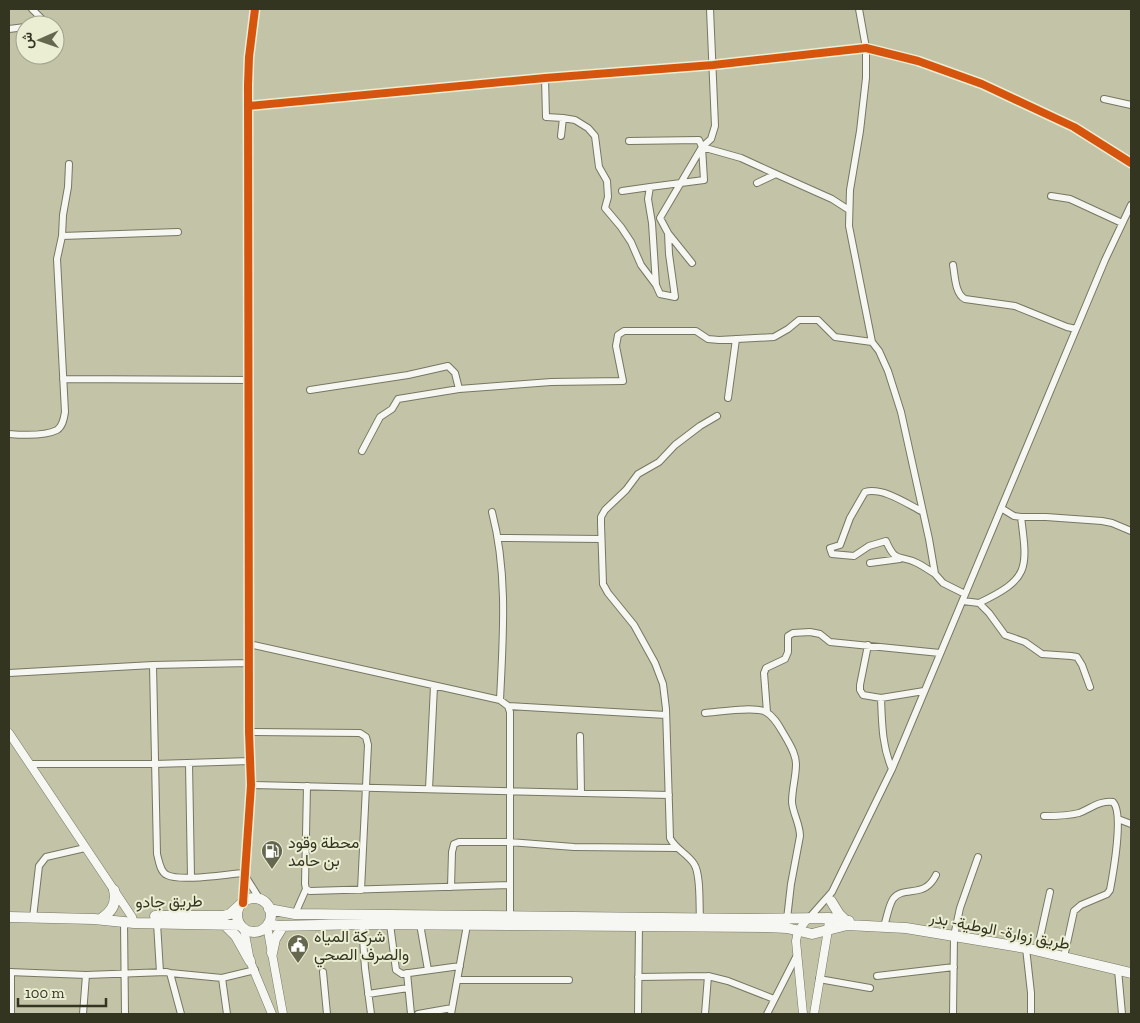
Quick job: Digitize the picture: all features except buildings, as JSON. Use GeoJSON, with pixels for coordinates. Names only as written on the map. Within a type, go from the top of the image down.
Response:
{"type":"FeatureCollection","features":[{"type":"Feature","properties":{"kind":"highway"},"geometry":{"type":"LineString","coordinates":[[98,919],[112,909],[115,896],[114,890]]}},
{"type":"Feature","properties":{"kind":"highway"},"geometry":{"type":"LineString","coordinates":[[831,897],[839,914],[845,920]]}},
{"type":"Feature","properties":{"kind":"highway"},"geometry":{"type":"LineString","coordinates":[[267,925],[270,917],[269,910],[261,900],[254,899],[242,904],[237,913],[242,927],[256,932],[267,925],[467,925],[510,921],[700,918],[829,918],[862,925]]}},
{"type":"Feature","properties":{"kind":"highway","name":"طريق جادو"},"geometry":{"type":"LineString","coordinates":[[130,921],[223,916],[230,914],[242,904]]}},
{"type":"Feature","properties":{"kind":"highway"},"geometry":{"type":"LineString","coordinates":[[269,910],[295,914],[638,925],[767,927],[787,928],[812,934],[847,925],[862,925]]}},
{"type":"Feature","properties":{"kind":"highway","name":"طريق جادو"},"geometry":{"type":"LineString","coordinates":[[9,917],[224,924],[242,927]]}},
{"type":"Feature","properties":{"kind":"highway"},"geometry":{"type":"LineString","coordinates":[[224,924],[236,936],[252,966]]}},
{"type":"Feature","properties":{"kind":"highway","name":"طريق زوارة- الوطية- بدر"},"geometry":{"type":"LineString","coordinates":[[862,925],[906,928],[1026,948],[1131,973]]}},
{"type":"Feature","properties":{"kind":"highway"},"geometry":{"type":"LineString","coordinates":[[272,953],[275,939],[283,926]]}},
{"type":"Feature","properties":{"kind":"street"},"geometry":{"type":"LineString","coordinates":[[242,904],[251,785],[249,732],[249,57],[255,9]]}},
{"type":"Feature","properties":{"kind":"street"},"geometry":{"type":"LineString","coordinates":[[692,263],[668,233],[660,218],[702,147],[711,139],[715,126],[710,9]]}},
{"type":"Feature","properties":{"kind":"street"},"geometry":{"type":"LineString","coordinates":[[859,9],[866,48],[863,111],[851,184],[849,210],[851,238],[872,342],[879,351],[895,392],[907,439],[935,574]]}},
{"type":"Feature","properties":{"kind":"street"},"geometry":{"type":"LineString","coordinates":[[249,106],[546,78],[713,65],[866,48],[918,62],[982,84],[1074,127],[1131,163]]}},
{"type":"Feature","properties":{"kind":"street"},"geometry":{"type":"LineString","coordinates":[[546,78],[546,117],[575,120],[588,128],[595,136],[599,167],[606,181],[608,197],[605,208],[631,242],[641,265],[656,285],[660,294],[675,297],[668,233]]}},
{"type":"Feature","properties":{"kind":"street"},"geometry":{"type":"LineString","coordinates":[[1104,99],[1131,105]]}},
{"type":"Feature","properties":{"kind":"street"},"geometry":{"type":"LineString","coordinates":[[561,136],[563,118]]}},
{"type":"Feature","properties":{"kind":"street"},"geometry":{"type":"LineString","coordinates":[[622,191],[704,180],[702,147],[699,140],[629,141]]}},
{"type":"Feature","properties":{"kind":"street"},"geometry":{"type":"LineString","coordinates":[[702,147],[741,158],[832,199],[849,210]]}},
{"type":"Feature","properties":{"kind":"street"},"geometry":{"type":"LineString","coordinates":[[9,434],[27,435],[57,430],[64,421],[66,412],[57,260],[62,236],[62,215],[68,187],[69,164]]}},
{"type":"Feature","properties":{"kind":"street"},"geometry":{"type":"LineString","coordinates":[[757,183],[776,174]]}},
{"type":"Feature","properties":{"kind":"street"},"geometry":{"type":"LineString","coordinates":[[650,187],[648,200],[652,223],[656,285]]}},
{"type":"Feature","properties":{"kind":"street"},"geometry":{"type":"LineString","coordinates":[[1051,196],[1070,199],[1122,223]]}},
{"type":"Feature","properties":{"kind":"street"},"geometry":{"type":"LineString","coordinates":[[814,1014],[828,930],[831,897],[892,769],[1076,329],[1131,205]]}},
{"type":"Feature","properties":{"kind":"street"},"geometry":{"type":"LineString","coordinates":[[62,236],[178,232]]}},
{"type":"Feature","properties":{"kind":"street"},"geometry":{"type":"LineString","coordinates":[[953,266],[961,297],[1015,306],[1076,329]]}},
{"type":"Feature","properties":{"kind":"street"},"geometry":{"type":"LineString","coordinates":[[362,451],[380,417],[392,409],[398,399],[459,389],[551,382],[623,380],[616,346],[618,336],[624,331],[696,330],[708,339],[774,337],[799,320],[818,320],[836,337],[872,342]]}},
{"type":"Feature","properties":{"kind":"street"},"geometry":{"type":"LineString","coordinates":[[728,398],[736,339]]}},
{"type":"Feature","properties":{"kind":"street"},"geometry":{"type":"LineString","coordinates":[[310,390],[408,375],[432,368],[448,366],[455,373],[459,389]]}},
{"type":"Feature","properties":{"kind":"street"},"geometry":{"type":"LineString","coordinates":[[63,379],[249,380]]}},
{"type":"Feature","properties":{"kind":"street"},"geometry":{"type":"LineString","coordinates":[[700,918],[696,868],[690,859],[672,843],[670,838],[665,694],[658,669],[634,624],[608,593],[603,584],[601,517],[605,510],[626,490],[638,474],[659,462],[675,445],[717,416]]}},
{"type":"Feature","properties":{"kind":"street"},"geometry":{"type":"LineString","coordinates":[[900,559],[891,553],[886,541],[869,546],[854,556],[832,554],[830,548],[840,545],[850,518],[865,492],[872,490],[889,495],[923,512]]}},
{"type":"Feature","properties":{"kind":"street"},"geometry":{"type":"LineString","coordinates":[[1001,508],[1014,516],[1102,521],[1131,531]]}},
{"type":"Feature","properties":{"kind":"street"},"geometry":{"type":"LineString","coordinates":[[492,512],[499,538],[504,622],[500,700]]}},
{"type":"Feature","properties":{"kind":"street"},"geometry":{"type":"LineString","coordinates":[[979,603],[1001,592],[1016,581],[1023,569],[1025,547],[1021,517]]}},
{"type":"Feature","properties":{"kind":"street"},"geometry":{"type":"LineString","coordinates":[[499,538],[601,539]]}},
{"type":"Feature","properties":{"kind":"street"},"geometry":{"type":"LineString","coordinates":[[870,563],[900,559],[916,562],[964,597],[979,603],[989,613],[1001,631],[1011,639],[1025,642],[1042,654],[1076,657],[1082,665],[1090,687]]}},
{"type":"Feature","properties":{"kind":"street"},"geometry":{"type":"LineString","coordinates":[[767,712],[764,673],[766,668],[786,659],[788,656],[790,634],[810,632],[820,634],[830,642],[940,653]]}},
{"type":"Feature","properties":{"kind":"street"},"geometry":{"type":"LineString","coordinates":[[249,644],[500,700],[508,706],[666,715]]}},
{"type":"Feature","properties":{"kind":"street"},"geometry":{"type":"LineString","coordinates":[[868,646],[860,690],[863,695],[880,698],[924,691]]}},
{"type":"Feature","properties":{"kind":"street"},"geometry":{"type":"LineString","coordinates":[[9,673],[153,665],[249,663]]}},
{"type":"Feature","properties":{"kind":"street"},"geometry":{"type":"LineString","coordinates":[[153,665],[157,854],[162,872],[167,875],[191,877],[244,872]]}},
{"type":"Feature","properties":{"kind":"street"},"geometry":{"type":"LineString","coordinates":[[429,789],[434,686]]}},
{"type":"Feature","properties":{"kind":"street"},"geometry":{"type":"LineString","coordinates":[[880,698],[884,745],[892,769]]}},
{"type":"Feature","properties":{"kind":"street"},"geometry":{"type":"LineString","coordinates":[[508,706],[510,712],[510,921]]}},
{"type":"Feature","properties":{"kind":"street"},"geometry":{"type":"LineString","coordinates":[[705,713],[744,710],[767,712],[774,718],[791,745],[796,764],[792,800],[794,816],[800,829],[800,836],[787,919]]}},
{"type":"Feature","properties":{"kind":"street"},"geometry":{"type":"LineString","coordinates":[[249,732],[360,733],[366,737],[368,744],[361,890]]}},
{"type":"Feature","properties":{"kind":"street"},"geometry":{"type":"LineString","coordinates":[[9,733],[114,890],[130,921],[124,974],[125,1014]]}},
{"type":"Feature","properties":{"kind":"street"},"geometry":{"type":"LineString","coordinates":[[580,736],[581,792]]}},
{"type":"Feature","properties":{"kind":"street"},"geometry":{"type":"LineString","coordinates":[[30,764],[155,764],[250,760]]}},
{"type":"Feature","properties":{"kind":"street"},"geometry":{"type":"LineString","coordinates":[[189,763],[191,877]]}},
{"type":"Feature","properties":{"kind":"street"},"geometry":{"type":"LineString","coordinates":[[251,785],[669,795]]}},
{"type":"Feature","properties":{"kind":"street"},"geometry":{"type":"LineString","coordinates":[[295,914],[306,889],[307,786]]}},
{"type":"Feature","properties":{"kind":"street"},"geometry":{"type":"LineString","coordinates":[[1044,816],[1081,812],[1103,802],[1110,801],[1115,804],[1118,819],[1110,890],[1106,894],[1081,905],[1074,911],[1064,957]]}},
{"type":"Feature","properties":{"kind":"street"},"geometry":{"type":"LineString","coordinates":[[1118,819],[1131,824]]}},
{"type":"Feature","properties":{"kind":"street"},"geometry":{"type":"LineString","coordinates":[[451,887],[452,852],[454,844],[459,842],[509,842],[574,847],[678,848]]}},
{"type":"Feature","properties":{"kind":"street"},"geometry":{"type":"LineString","coordinates":[[33,918],[38,866],[42,860],[46,857],[85,848]]}},
{"type":"Feature","properties":{"kind":"street"},"geometry":{"type":"LineString","coordinates":[[953,1014],[954,936],[960,908],[978,857]]}},
{"type":"Feature","properties":{"kind":"street"},"geometry":{"type":"LineString","coordinates":[[244,872],[261,900]]}},
{"type":"Feature","properties":{"kind":"street"},"geometry":{"type":"LineString","coordinates":[[884,926],[892,901],[896,896],[905,892],[922,890],[927,887],[936,875]]}},
{"type":"Feature","properties":{"kind":"street"},"geometry":{"type":"LineString","coordinates":[[306,889],[310,891],[510,885]]}},
{"type":"Feature","properties":{"kind":"street"},"geometry":{"type":"LineString","coordinates":[[1037,951],[1050,892]]}},
{"type":"Feature","properties":{"kind":"street"},"geometry":{"type":"LineString","coordinates":[[803,1014],[796,957],[798,931],[808,918],[831,897]]}},
{"type":"Feature","properties":{"kind":"street"},"geometry":{"type":"LineString","coordinates":[[157,923],[160,972]]}},
{"type":"Feature","properties":{"kind":"street"},"geometry":{"type":"LineString","coordinates":[[362,924],[371,1014]]}},
{"type":"Feature","properties":{"kind":"street"},"geometry":{"type":"LineString","coordinates":[[390,924],[396,970],[402,974],[460,966]]}},
{"type":"Feature","properties":{"kind":"street"},"geometry":{"type":"LineString","coordinates":[[420,924],[428,970]]}},
{"type":"Feature","properties":{"kind":"street"},"geometry":{"type":"LineString","coordinates":[[267,925],[283,1014]]}},
{"type":"Feature","properties":{"kind":"street"},"geometry":{"type":"LineString","coordinates":[[418,1014],[451,1011],[467,925]]}},
{"type":"Feature","properties":{"kind":"street"},"geometry":{"type":"LineString","coordinates":[[638,925],[638,1014]]}},
{"type":"Feature","properties":{"kind":"street"},"geometry":{"type":"LineString","coordinates":[[242,927],[252,966],[272,1014]]}},
{"type":"Feature","properties":{"kind":"street"},"geometry":{"type":"LineString","coordinates":[[1026,948],[1032,1014]]}},
{"type":"Feature","properties":{"kind":"street"},"geometry":{"type":"LineString","coordinates":[[766,1014],[796,957]]}},
{"type":"Feature","properties":{"kind":"street"},"geometry":{"type":"LineString","coordinates":[[11,1014],[10,972],[86,975],[160,972],[222,978],[252,966]]}},
{"type":"Feature","properties":{"kind":"street"},"geometry":{"type":"LineString","coordinates":[[877,976],[954,967]]}},
{"type":"Feature","properties":{"kind":"street"},"geometry":{"type":"LineString","coordinates":[[1118,970],[1122,1014]]}},
{"type":"Feature","properties":{"kind":"street"},"geometry":{"type":"LineString","coordinates":[[323,972],[326,1014]]}},
{"type":"Feature","properties":{"kind":"street"},"geometry":{"type":"LineString","coordinates":[[170,973],[181,1014]]}},
{"type":"Feature","properties":{"kind":"street"},"geometry":{"type":"LineString","coordinates":[[407,973],[411,1014]]}},
{"type":"Feature","properties":{"kind":"street"},"geometry":{"type":"LineString","coordinates":[[83,1014],[86,975]]}},
{"type":"Feature","properties":{"kind":"street"},"geometry":{"type":"LineString","coordinates":[[638,977],[708,976],[728,981],[774,999]]}},
{"type":"Feature","properties":{"kind":"street"},"geometry":{"type":"LineString","coordinates":[[705,1014],[708,976]]}},
{"type":"Feature","properties":{"kind":"street"},"geometry":{"type":"LineString","coordinates":[[222,978],[227,1014]]}},
{"type":"Feature","properties":{"kind":"street"},"geometry":{"type":"LineString","coordinates":[[819,979],[870,988]]}},
{"type":"Feature","properties":{"kind":"street"},"geometry":{"type":"LineString","coordinates":[[457,980],[569,980]]}},
{"type":"Feature","properties":{"kind":"street"},"geometry":{"type":"LineString","coordinates":[[368,994],[408,988]]}},
{"type":"Feature","properties":{"kind":"cycle path"},"geometry":{"type":"LineString","coordinates":[[243,903],[251,785],[249,732],[248,85],[249,57],[255,9]]}},
{"type":"Feature","properties":{"kind":"cycle path"},"geometry":{"type":"LineString","coordinates":[[249,106],[545,78],[713,65],[866,48],[918,61],[982,84],[1074,127],[1131,163]]}},
{"type":"Feature","properties":{"kind":"place","name":"محطة وقود بن حامد"},"geometry":{"type":"Point","coordinates":[272,870]}},
{"type":"Feature","properties":{"kind":"place","name":"شركة المياه والصرف الصحي"},"geometry":{"type":"Point","coordinates":[298,964]}}]}
